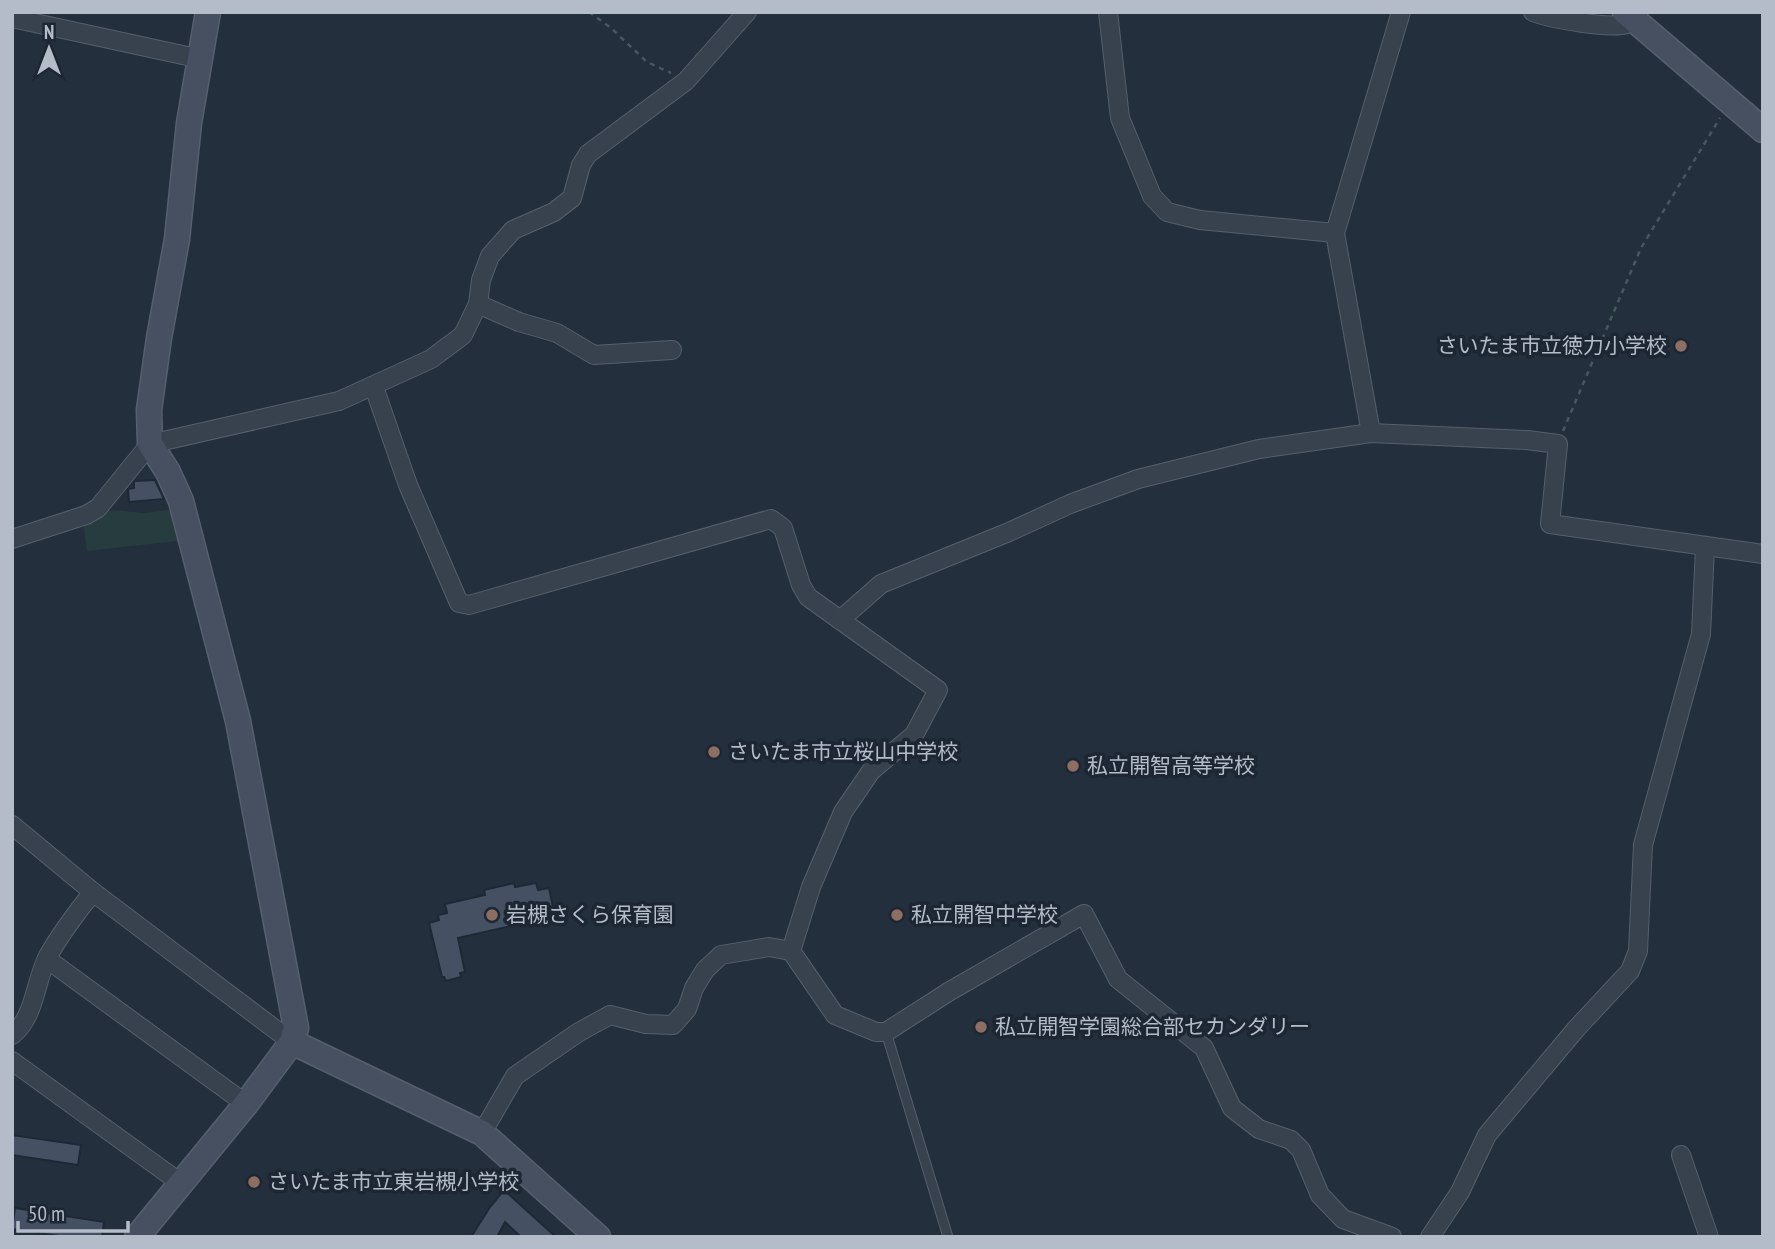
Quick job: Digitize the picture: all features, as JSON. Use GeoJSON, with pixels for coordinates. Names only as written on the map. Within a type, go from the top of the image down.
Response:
{"type":"FeatureCollection","features":[{"type":"Feature","properties":{"kind":"street"},"geometry":{"type":"LineString","coordinates":[[137,1237],[246,1104],[292,1042],[296,1028],[238,721],[181,501],[168,472],[150,444],[149,410],[177,239],[189,123],[208,12]]}},
{"type":"Feature","properties":{"kind":"street"},"geometry":{"type":"LineString","coordinates":[[12,540],[86,515],[98,508],[150,444],[339,401],[432,359],[463,335],[478,304],[481,280],[490,256],[513,230],[554,212],[572,198],[581,165],[589,154],[686,81],[747,12]]}},
{"type":"Feature","properties":{"kind":"street"},"geometry":{"type":"LineString","coordinates":[[1108,12],[1120,118],[1152,196],[1167,212],[1200,220],[1335,233]]}},
{"type":"Feature","properties":{"kind":"street"},"geometry":{"type":"LineString","coordinates":[[1371,433],[1335,233],[1401,12]]}},
{"type":"Feature","properties":{"kind":"street"},"geometry":{"type":"LineString","coordinates":[[1533,12],[1545,17],[1601,25],[1626,24],[1632,15],[1763,130]]}},
{"type":"Feature","properties":{"kind":"street"},"geometry":{"type":"LineString","coordinates":[[12,18],[201,59]]}},
{"type":"Feature","properties":{"kind":"street"},"geometry":{"type":"LineString","coordinates":[[478,304],[519,322],[557,333],[594,355],[672,350]]}},
{"type":"Feature","properties":{"kind":"street"},"geometry":{"type":"LineString","coordinates":[[374,387],[408,485],[459,603],[469,605],[771,519],[783,528],[801,585],[808,597],[938,690],[914,735],[870,771],[843,812],[811,887],[791,951]]}},
{"type":"Feature","properties":{"kind":"street"},"geometry":{"type":"LineString","coordinates":[[840,620],[881,584],[1070,504],[1138,479],[1259,449],[1371,433],[1527,440],[1558,444],[1550,523],[1763,554]]}},
{"type":"Feature","properties":{"kind":"street"},"geometry":{"type":"LineString","coordinates":[[1430,1237],[1460,1192],[1487,1135],[1630,971],[1638,951],[1643,845],[1701,634],[1705,547]]}},
{"type":"Feature","properties":{"kind":"street"},"geometry":{"type":"LineString","coordinates":[[12,825],[93,892],[292,1042],[482,1133],[598,1237]]}},
{"type":"Feature","properties":{"kind":"street"},"geometry":{"type":"LineString","coordinates":[[12,1035],[23,1028],[47,959],[65,928],[93,892]]}},
{"type":"Feature","properties":{"kind":"street"},"geometry":{"type":"LineString","coordinates":[[482,1133],[515,1076],[579,1032],[610,1016],[646,1024],[673,1025],[687,1009],[694,988],[705,970],[721,954],[769,947],[791,951],[835,1015],[876,1032],[886,1032],[950,991],[1084,914],[1118,979],[1204,1048],[1233,1108],[1259,1129],[1291,1140],[1301,1150],[1320,1195],[1343,1219],[1392,1237]]}},
{"type":"Feature","properties":{"kind":"street"},"geometry":{"type":"LineString","coordinates":[[47,959],[246,1104]]}},
{"type":"Feature","properties":{"kind":"street"},"geometry":{"type":"LineString","coordinates":[[12,1061],[182,1184]]}},
{"type":"Feature","properties":{"kind":"street"},"geometry":{"type":"LineString","coordinates":[[1681,1155],[1709,1237]]}},
{"type":"Feature","properties":{"kind":"lane"},"geometry":{"type":"LineString","coordinates":[[886,1032],[948,1237]]}},
{"type":"Feature","properties":{"kind":"path"},"geometry":{"type":"LineString","coordinates":[[589,12],[611,28],[647,62],[686,81]]}},
{"type":"Feature","properties":{"kind":"path"},"geometry":{"type":"LineString","coordinates":[[1558,444],[1641,248],[1730,102]]}},
{"type":"Feature","properties":{"kind":"green space"},"geometry":{"type":"Polygon","coordinates":[[[177,509],[186,540],[87,551],[83,522],[111,510],[144,513],[177,509]]]}},
{"type":"Feature","properties":{"kind":"building"},"geometry":{"type":"Polygon","coordinates":[[[155,480],[164,499],[129,502],[128,489],[134,488],[134,481],[155,480]]]}},
{"type":"Feature","properties":{"kind":"building"},"geometry":{"type":"Polygon","coordinates":[[[514,883],[515,887],[536,883],[538,890],[549,888],[555,916],[458,938],[465,972],[460,973],[461,977],[446,981],[442,977],[429,923],[439,920],[438,915],[447,913],[445,904],[485,895],[484,890],[514,883]]]}},
{"type":"Feature","properties":{"kind":"building"},"geometry":{"type":"Polygon","coordinates":[[[12,1135],[81,1145],[78,1165],[12,1155],[12,1135]]]}},
{"type":"Feature","properties":{"kind":"building"},"geometry":{"type":"Polygon","coordinates":[[[504,1190],[556,1237],[521,1237],[505,1222],[497,1237],[471,1237],[504,1190]]]}},
{"type":"Feature","properties":{"kind":"building"},"geometry":{"type":"Polygon","coordinates":[[[15,1208],[104,1222],[102,1237],[65,1237],[12,1229],[15,1208]]]}},
{"type":"Feature","properties":{"kind":"place","name":"さいたま市立徳力小学校"},"geometry":{"type":"Point","coordinates":[1681,346]}},
{"type":"Feature","properties":{"kind":"place","name":"さいたま市立桜山中学校"},"geometry":{"type":"Point","coordinates":[714,752]}},
{"type":"Feature","properties":{"kind":"place","name":"私立開智高等学校"},"geometry":{"type":"Point","coordinates":[1073,766]}},
{"type":"Feature","properties":{"kind":"place","name":"岩槻さくら保育園"},"geometry":{"type":"Point","coordinates":[492,915]}},
{"type":"Feature","properties":{"kind":"place","name":"私立開智中学校"},"geometry":{"type":"Point","coordinates":[897,915]}},
{"type":"Feature","properties":{"kind":"place","name":"私立開智学園総合部セカンダリー"},"geometry":{"type":"Point","coordinates":[981,1027]}},
{"type":"Feature","properties":{"kind":"place","name":"さいたま市立東岩槻小学校"},"geometry":{"type":"Point","coordinates":[254,1182]}}]}
